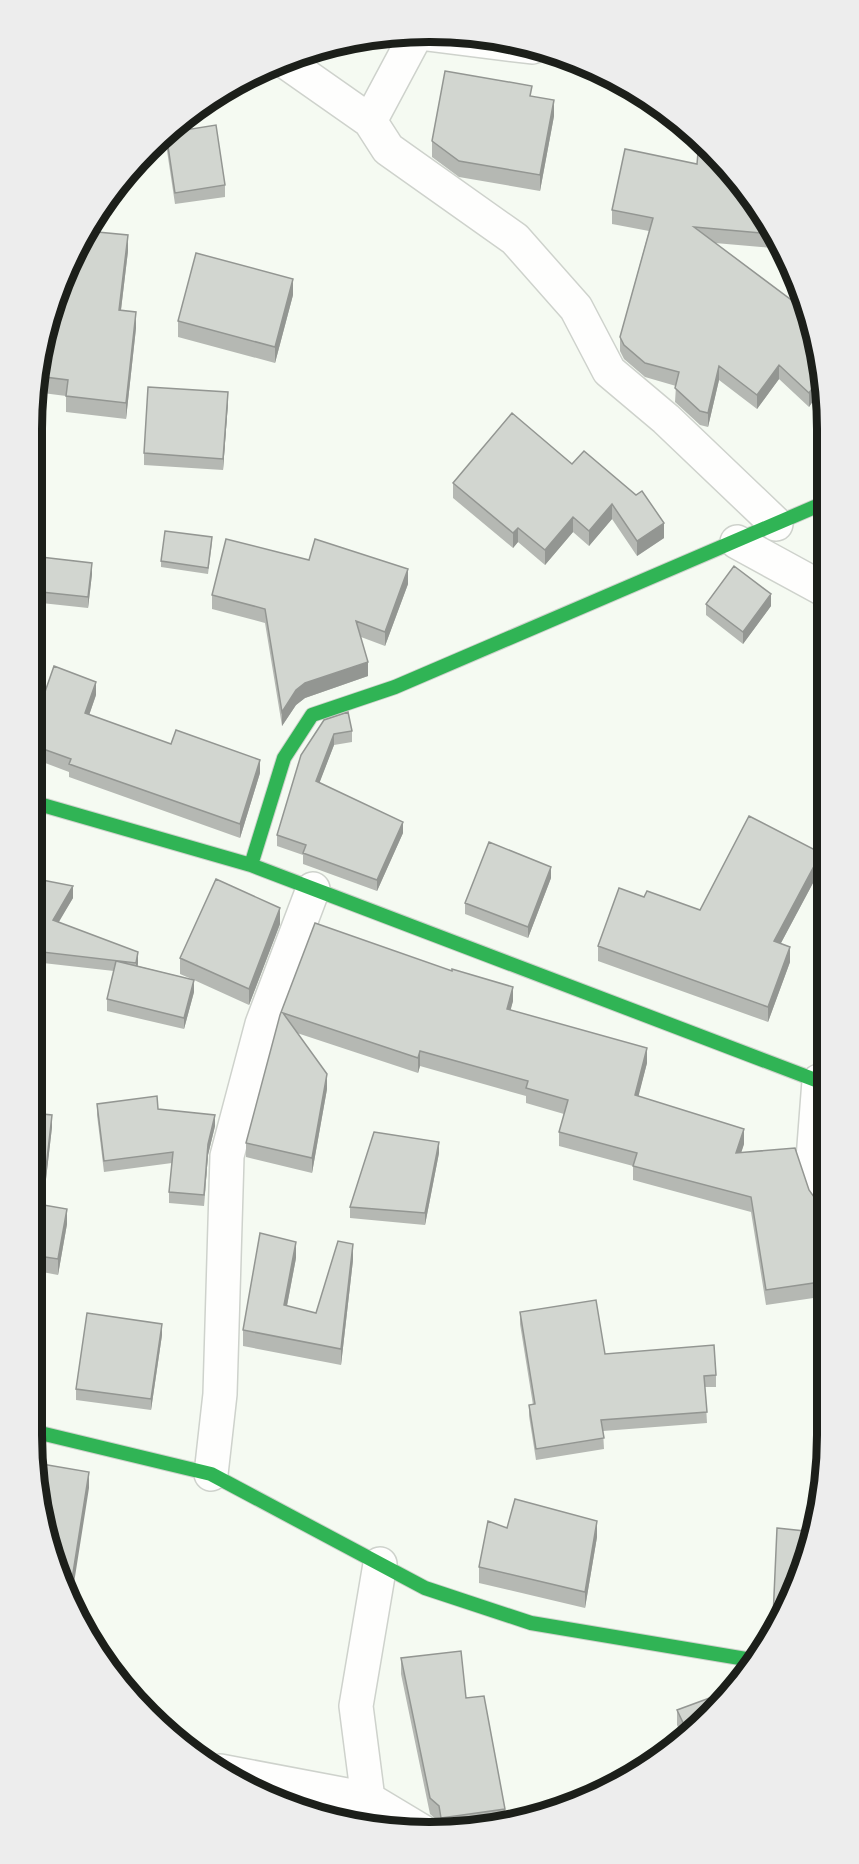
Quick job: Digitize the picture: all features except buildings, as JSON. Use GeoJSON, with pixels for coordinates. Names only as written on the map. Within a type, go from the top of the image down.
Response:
{"type":"FeatureCollection","features":[{"type":"Feature","properties":{"kind":"street"},"geometry":{"type":"LineString","coordinates":[[370,121],[413,43]]}},
{"type":"Feature","properties":{"kind":"street"},"geometry":{"type":"LineString","coordinates":[[293,67],[370,121],[388,149],[515,239],[576,308],[609,371],[666,419],[776,524]]}},
{"type":"Feature","properties":{"kind":"street"},"geometry":{"type":"LineString","coordinates":[[251,865],[284,758],[312,715],[395,687],[817,506]]}},
{"type":"Feature","properties":{"kind":"street"},"geometry":{"type":"LineString","coordinates":[[737,542],[817,586]]}},
{"type":"Feature","properties":{"kind":"street"},"geometry":{"type":"LineString","coordinates":[[42,805],[251,865],[817,1081]]}},
{"type":"Feature","properties":{"kind":"street"},"geometry":{"type":"LineString","coordinates":[[211,1474],[220,1394],[228,1156],[262,1024],[313,889]]}},
{"type":"Feature","properties":{"kind":"street"},"geometry":{"type":"LineString","coordinates":[[817,1125],[813,1159],[817,1170]]}},
{"type":"Feature","properties":{"kind":"street"},"geometry":{"type":"LineString","coordinates":[[42,1433],[211,1474],[425,1588],[531,1623],[745,1659]]}},
{"type":"Feature","properties":{"kind":"street"},"geometry":{"type":"LineString","coordinates":[[368,1799],[356,1706],[380,1564]]}},
{"type":"Feature","properties":{"kind":"street"},"geometry":{"type":"LineString","coordinates":[[247,1776],[368,1799],[405,1821]]}},
{"type":"Feature","properties":{"kind":"traffic: fast"},"geometry":{"type":"LineString","coordinates":[[251,865],[284,758],[312,715],[395,687],[817,506]]}},
{"type":"Feature","properties":{"kind":"traffic: fast"},"geometry":{"type":"LineString","coordinates":[[42,805],[251,865],[817,1081]]}},
{"type":"Feature","properties":{"kind":"traffic: fast"},"geometry":{"type":"LineString","coordinates":[[42,1433],[211,1474],[425,1588],[531,1623],[745,1659]]}}]}
